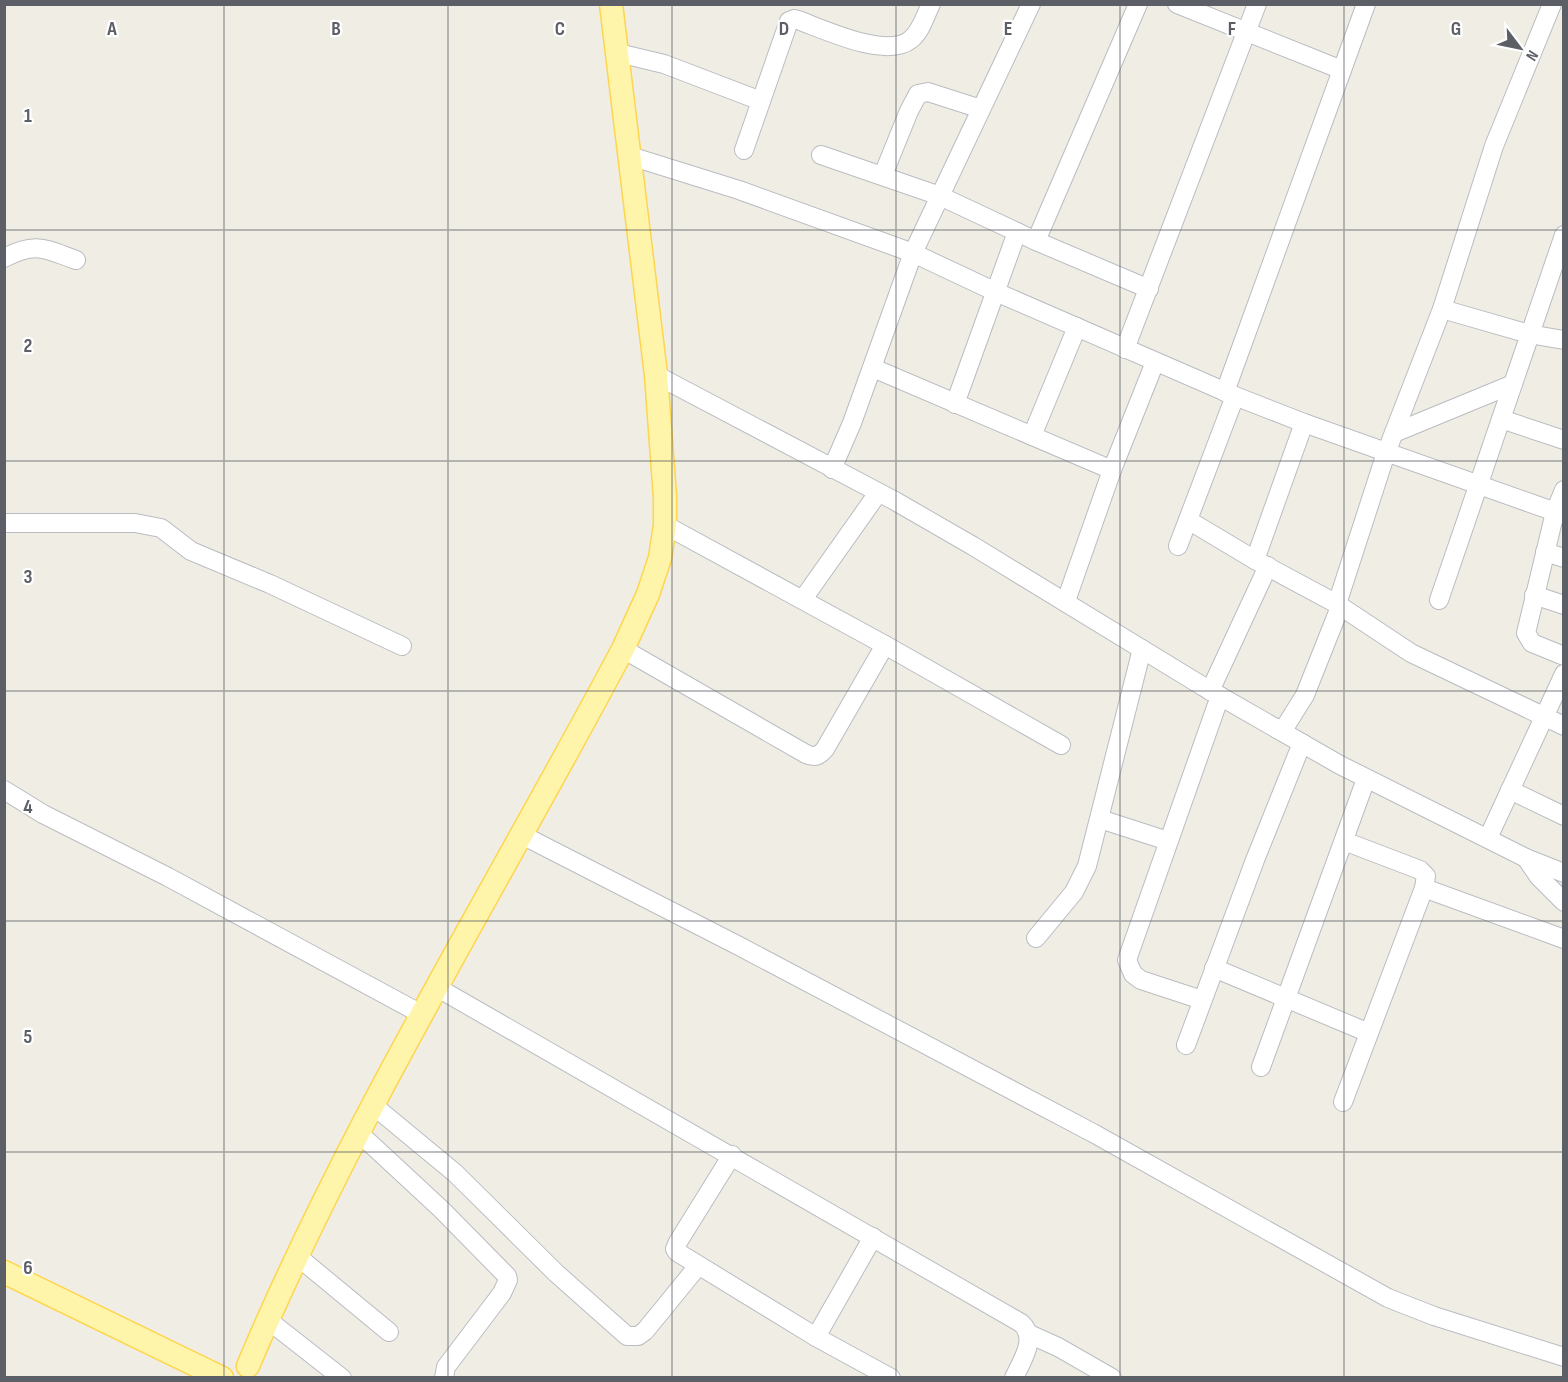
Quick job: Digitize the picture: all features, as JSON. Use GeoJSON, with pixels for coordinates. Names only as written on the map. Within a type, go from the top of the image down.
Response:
{"type":"FeatureCollection","features":[{"type":"Feature","properties":{"kind":"main road"},"geometry":{"type":"LineString","coordinates":[[4,1272],[223,1377],[232,1365],[240,1363],[251,1372],[268,1320],[297,1256],[359,1133],[623,649],[648,594],[660,558],[665,525],[663,455],[656,375],[611,4]]}},
{"type":"Feature","properties":{"kind":"street"},"geometry":{"type":"LineString","coordinates":[[744,150],[787,25],[791,20],[798,20],[856,40],[889,46],[911,40],[918,32],[931,4]]}},
{"type":"Feature","properties":{"kind":"street"},"geometry":{"type":"LineString","coordinates":[[832,469],[873,368],[913,253],[1031,4]]}},
{"type":"Feature","properties":{"kind":"street"},"geometry":{"type":"LineString","coordinates":[[1036,241],[1138,4]]}},
{"type":"Feature","properties":{"kind":"street"},"geometry":{"type":"LineString","coordinates":[[1177,4],[1342,70]]}},
{"type":"Feature","properties":{"kind":"street"},"geometry":{"type":"LineString","coordinates":[[1125,349],[1257,4]]}},
{"type":"Feature","properties":{"kind":"street"},"geometry":{"type":"LineString","coordinates":[[1178,546],[1366,4]]}},
{"type":"Feature","properties":{"kind":"street"},"geometry":{"type":"LineString","coordinates":[[1277,729],[1285,726],[1305,696],[1340,607],[1337,604],[1386,453],[1442,309],[1494,146],[1552,4]]}},
{"type":"Feature","properties":{"kind":"street"},"geometry":{"type":"LineString","coordinates":[[618,53],[664,64],[761,101]]}},
{"type":"Feature","properties":{"kind":"street"},"geometry":{"type":"LineString","coordinates":[[883,175],[918,94],[928,92],[981,109]]}},
{"type":"Feature","properties":{"kind":"street"},"geometry":{"type":"LineString","coordinates":[[821,154],[940,196],[1036,241],[1149,289]]}},
{"type":"Feature","properties":{"kind":"street"},"geometry":{"type":"LineString","coordinates":[[630,156],[739,190],[913,253],[996,292],[1230,394],[1477,486],[1559,513]]}},
{"type":"Feature","properties":{"kind":"street"},"geometry":{"type":"LineString","coordinates":[[955,404],[1017,232]]}},
{"type":"Feature","properties":{"kind":"street"},"geometry":{"type":"LineString","coordinates":[[1439,600],[1563,235]]}},
{"type":"Feature","properties":{"kind":"street"},"geometry":{"type":"LineString","coordinates":[[4,258],[18,250],[35,247],[76,260]]}},
{"type":"Feature","properties":{"kind":"street"},"geometry":{"type":"LineString","coordinates":[[1442,309],[1529,334],[1559,337]]}},
{"type":"Feature","properties":{"kind":"street"},"geometry":{"type":"LineString","coordinates":[[1032,436],[1077,327]]}},
{"type":"Feature","properties":{"kind":"street"},"geometry":{"type":"LineString","coordinates":[[1066,601],[1112,470],[1155,362]]}},
{"type":"Feature","properties":{"kind":"street"},"geometry":{"type":"LineString","coordinates":[[873,368],[1112,470]]}},
{"type":"Feature","properties":{"kind":"street"},"geometry":{"type":"LineString","coordinates":[[656,375],[973,546],[1215,694],[1366,779],[1526,858],[1563,873]]}},
{"type":"Feature","properties":{"kind":"street"},"geometry":{"type":"LineString","coordinates":[[1394,433],[1513,384]]}},
{"type":"Feature","properties":{"kind":"street"},"geometry":{"type":"LineString","coordinates":[[1501,419],[1563,440]]}},
{"type":"Feature","properties":{"kind":"street"},"geometry":{"type":"LineString","coordinates":[[1202,1000],[1142,980],[1132,974],[1127,960],[1261,563],[1304,423]]}},
{"type":"Feature","properties":{"kind":"street"},"geometry":{"type":"LineString","coordinates":[[1563,490],[1559,513],[1545,552],[1526,633],[1528,639],[1538,646],[1563,656]]}},
{"type":"Feature","properties":{"kind":"street"},"geometry":{"type":"LineString","coordinates":[[803,599],[878,493]]}},
{"type":"Feature","properties":{"kind":"street"},"geometry":{"type":"LineString","coordinates":[[1188,520],[1337,604],[1411,653],[1563,726]]}},
{"type":"Feature","properties":{"kind":"street"},"geometry":{"type":"LineString","coordinates":[[4,523],[135,523],[161,528],[192,551],[402,645]]}},
{"type":"Feature","properties":{"kind":"street"},"geometry":{"type":"LineString","coordinates":[[665,525],[803,599],[1061,746]]}},
{"type":"Feature","properties":{"kind":"street"},"geometry":{"type":"LineString","coordinates":[[1545,552],[1563,558]]}},
{"type":"Feature","properties":{"kind":"street"},"geometry":{"type":"LineString","coordinates":[[1534,595],[1563,605]]}},
{"type":"Feature","properties":{"kind":"street"},"geometry":{"type":"LineString","coordinates":[[623,649],[813,756],[817,756],[825,749],[885,645]]}},
{"type":"Feature","properties":{"kind":"street"},"geometry":{"type":"LineString","coordinates":[[1036,938],[1082,879],[1092,850],[1142,649]]}},
{"type":"Feature","properties":{"kind":"street"},"geometry":{"type":"LineString","coordinates":[[1488,838],[1563,674]]}},
{"type":"Feature","properties":{"kind":"street"},"geometry":{"type":"LineString","coordinates":[[1186,1045],[1255,860],[1302,743]]}},
{"type":"Feature","properties":{"kind":"street"},"geometry":{"type":"LineString","coordinates":[[1261,1067],[1366,779]]}},
{"type":"Feature","properties":{"kind":"street"},"geometry":{"type":"LineString","coordinates":[[4,790],[43,814],[168,878],[423,1015]]}},
{"type":"Feature","properties":{"kind":"street"},"geometry":{"type":"LineString","coordinates":[[1510,790],[1563,816]]}},
{"type":"Feature","properties":{"kind":"street"},"geometry":{"type":"LineString","coordinates":[[1100,819],[1168,841]]}},
{"type":"Feature","properties":{"kind":"street"},"geometry":{"type":"LineString","coordinates":[[522,835],[739,946],[1093,1133],[1388,1298],[1434,1316],[1563,1357]]}},
{"type":"Feature","properties":{"kind":"street"},"geometry":{"type":"LineString","coordinates":[[1343,1102],[1424,888],[1426,876],[1423,871],[1344,841]]}},
{"type":"Feature","properties":{"kind":"street"},"geometry":{"type":"LineString","coordinates":[[1526,858],[1539,877],[1563,902]]}},
{"type":"Feature","properties":{"kind":"street"},"geometry":{"type":"LineString","coordinates":[[1424,888],[1563,939]]}},
{"type":"Feature","properties":{"kind":"street"},"geometry":{"type":"LineString","coordinates":[[1214,968],[1369,1033]]}},
{"type":"Feature","properties":{"kind":"street"},"geometry":{"type":"LineString","coordinates":[[438,988],[1021,1323],[1027,1328],[1029,1334],[1026,1352],[1014,1377]]}},
{"type":"Feature","properties":{"kind":"street"},"geometry":{"type":"LineString","coordinates":[[374,1106],[455,1173],[556,1273],[627,1336],[638,1336],[645,1331],[698,1266]]}},
{"type":"Feature","properties":{"kind":"street"},"geometry":{"type":"LineString","coordinates":[[359,1133],[441,1209],[507,1276],[508,1280],[502,1293],[446,1367],[444,1377]]}},
{"type":"Feature","properties":{"kind":"street"},"geometry":{"type":"LineString","coordinates":[[732,1155],[676,1246],[675,1249],[679,1255],[816,1336],[891,1377]]}},
{"type":"Feature","properties":{"kind":"street"},"geometry":{"type":"LineString","coordinates":[[816,1336],[873,1237]]}},
{"type":"Feature","properties":{"kind":"street"},"geometry":{"type":"LineString","coordinates":[[297,1256],[389,1332]]}},
{"type":"Feature","properties":{"kind":"street"},"geometry":{"type":"LineString","coordinates":[[268,1320],[342,1377]]}},
{"type":"Feature","properties":{"kind":"street"},"geometry":{"type":"LineString","coordinates":[[1029,1334],[1112,1377]]}}]}
